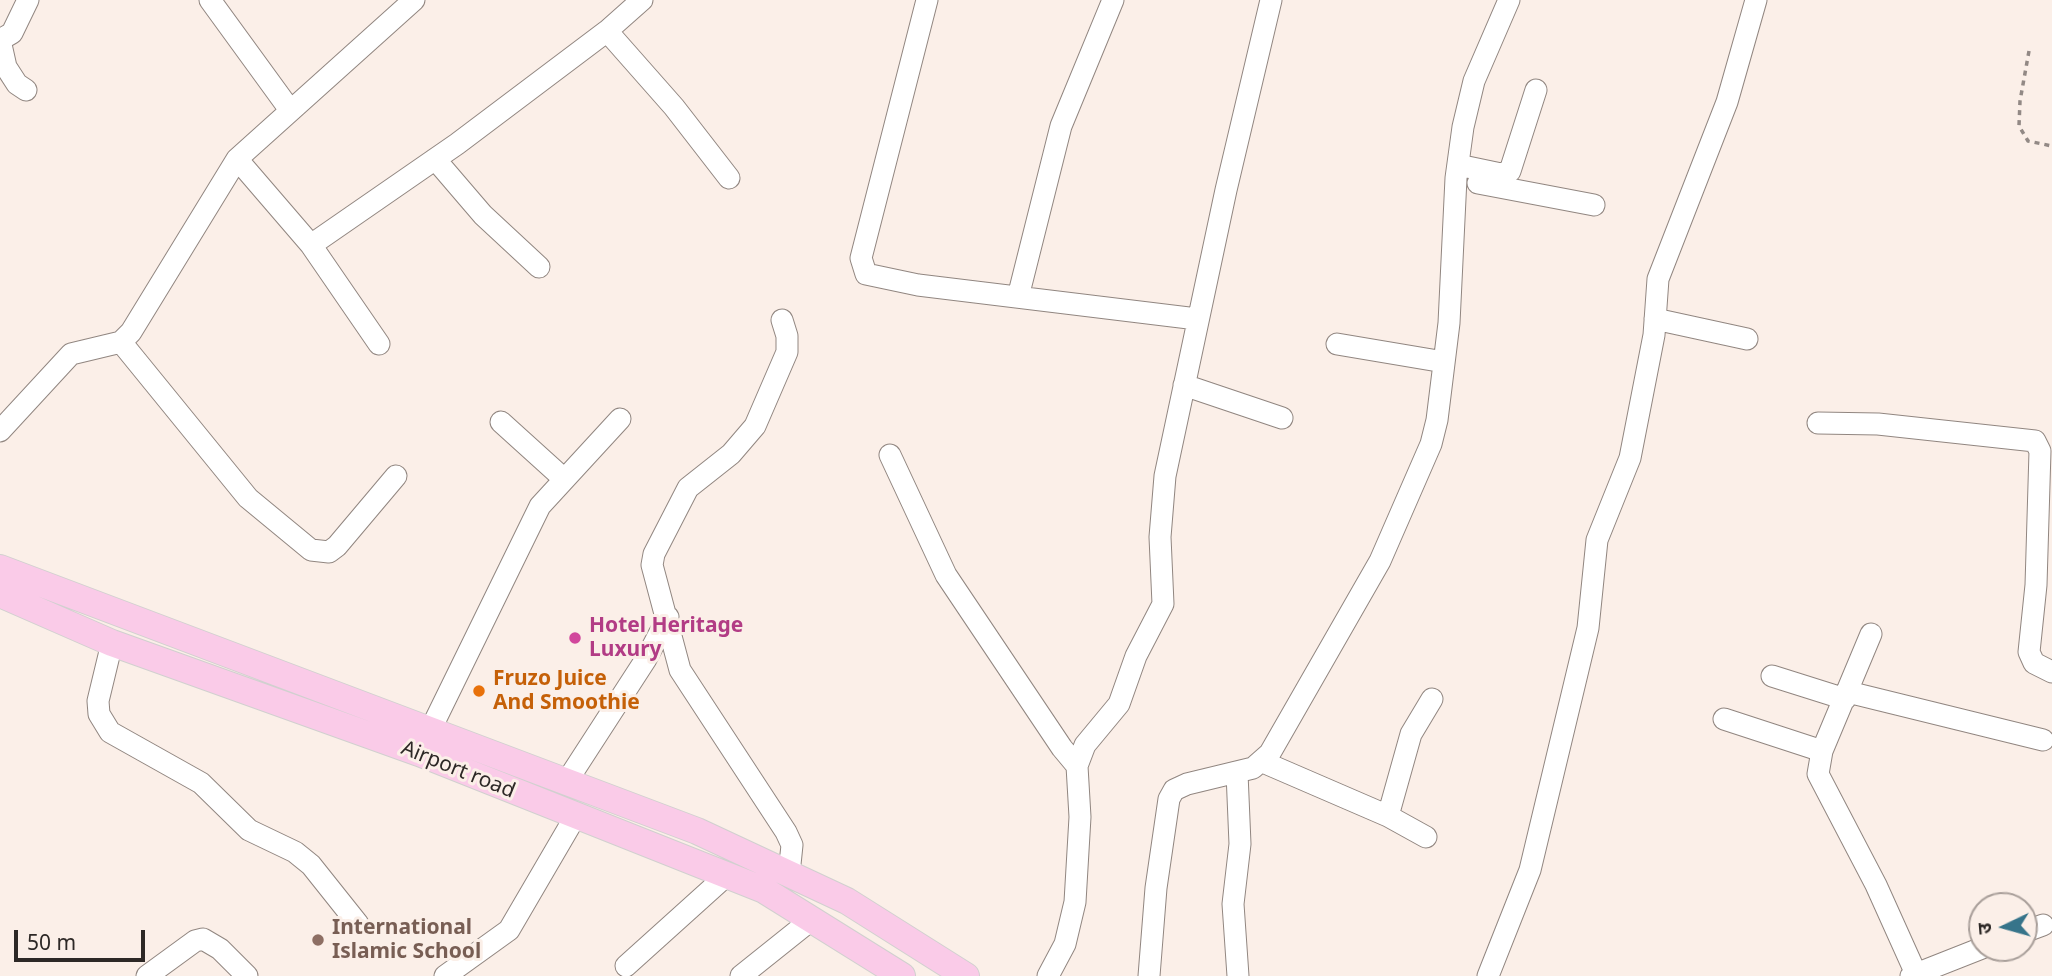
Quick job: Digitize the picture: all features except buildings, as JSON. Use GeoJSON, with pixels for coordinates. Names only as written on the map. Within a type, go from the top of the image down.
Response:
{"type":"FeatureCollection","features":[{"type":"Feature","properties":{"kind":"main road"},"geometry":{"type":"LineString","coordinates":[[0,571],[424,741],[567,781],[697,831],[847,901],[966,976]]}},
{"type":"Feature","properties":{"kind":"main road","name":"Airport road"},"geometry":{"type":"LineString","coordinates":[[0,571],[112,643],[424,741],[575,817],[764,890],[811,919],[886,972]]}},
{"type":"Feature","properties":{"kind":"street"},"geometry":{"type":"LineString","coordinates":[[26,90],[17,84],[6,67],[0,40],[12,33],[28,0]]}},
{"type":"Feature","properties":{"kind":"street"},"geometry":{"type":"LineString","coordinates":[[210,0],[290,110]]}},
{"type":"Feature","properties":{"kind":"street"},"geometry":{"type":"LineString","coordinates":[[0,431],[71,354],[121,342],[131,332],[237,159],[414,0]]}},
{"type":"Feature","properties":{"kind":"street"},"geometry":{"type":"LineString","coordinates":[[311,245],[435,159],[607,31],[642,0]]}},
{"type":"Feature","properties":{"kind":"street"},"geometry":{"type":"LineString","coordinates":[[928,0],[861,258],[866,274],[885,279],[1197,319]]}},
{"type":"Feature","properties":{"kind":"street"},"geometry":{"type":"LineString","coordinates":[[1018,297],[1061,126],[1113,0]]}},
{"type":"Feature","properties":{"kind":"street"},"geometry":{"type":"LineString","coordinates":[[1048,976],[1065,944],[1075,902],[1080,817],[1077,766],[1085,745],[1119,704],[1136,656],[1163,604],[1161,506],[1197,319],[1271,0]]}},
{"type":"Feature","properties":{"kind":"street"},"geometry":{"type":"LineString","coordinates":[[1149,976],[1156,888],[1169,799],[1174,790],[1187,784],[1237,773],[1263,762],[1354,607],[1408,502],[1431,444],[1444,362],[1457,171],[1474,81],[1509,0]]}},
{"type":"Feature","properties":{"kind":"street"},"geometry":{"type":"LineString","coordinates":[[1488,976],[1530,870],[1588,628],[1597,540],[1630,458],[1655,319],[1658,279],[1727,103],[1756,0]]}},
{"type":"Feature","properties":{"kind":"street"},"geometry":{"type":"LineString","coordinates":[[607,31],[674,107],[729,178]]}},
{"type":"Feature","properties":{"kind":"street"},"geometry":{"type":"LineString","coordinates":[[1457,171],[1501,174],[1510,171],[1536,90]]}},
{"type":"Feature","properties":{"kind":"street"},"geometry":{"type":"LineString","coordinates":[[237,159],[311,245],[379,344]]}},
{"type":"Feature","properties":{"kind":"street"},"geometry":{"type":"LineString","coordinates":[[435,159],[483,215],[539,267]]}},
{"type":"Feature","properties":{"kind":"street"},"geometry":{"type":"LineString","coordinates":[[1457,171],[1594,205]]}},
{"type":"Feature","properties":{"kind":"street"},"geometry":{"type":"LineString","coordinates":[[1655,319],[1747,338]]}},
{"type":"Feature","properties":{"kind":"street"},"geometry":{"type":"LineString","coordinates":[[782,320],[787,337],[787,352],[755,426],[731,454],[688,488],[654,554],[654,578],[668,617],[680,670],[792,845],[789,874]]}},
{"type":"Feature","properties":{"kind":"street"},"geometry":{"type":"LineString","coordinates":[[121,342],[248,498],[310,550],[321,553],[337,547],[396,476]]}},
{"type":"Feature","properties":{"kind":"street"},"geometry":{"type":"LineString","coordinates":[[1337,344],[1444,362]]}},
{"type":"Feature","properties":{"kind":"street"},"geometry":{"type":"LineString","coordinates":[[1184,385],[1282,418]]}},
{"type":"Feature","properties":{"kind":"street"},"geometry":{"type":"LineString","coordinates":[[424,741],[540,506],[620,419]]}},
{"type":"Feature","properties":{"kind":"street"},"geometry":{"type":"LineString","coordinates":[[501,422],[565,479]]}},
{"type":"Feature","properties":{"kind":"street"},"geometry":{"type":"LineString","coordinates":[[1818,423],[1878,424],[2035,441],[2040,451],[2036,585],[2029,652],[2034,663],[2052,672]]}},
{"type":"Feature","properties":{"kind":"street"},"geometry":{"type":"LineString","coordinates":[[890,455],[946,575],[1062,748],[1077,766]]}},
{"type":"Feature","properties":{"kind":"street"},"geometry":{"type":"LineString","coordinates":[[567,781],[646,659],[668,617]]}},
{"type":"Feature","properties":{"kind":"street"},"geometry":{"type":"LineString","coordinates":[[1871,634],[1822,751],[1818,766],[1820,781],[1876,885],[1915,975],[1968,954]]}},
{"type":"Feature","properties":{"kind":"street"},"geometry":{"type":"LineString","coordinates":[[112,643],[98,701],[99,714],[110,732],[201,783],[249,830],[295,852],[311,865],[358,925]]}},
{"type":"Feature","properties":{"kind":"street"},"geometry":{"type":"LineString","coordinates":[[1772,676],[2043,740]]}},
{"type":"Feature","properties":{"kind":"street"},"geometry":{"type":"LineString","coordinates":[[1388,816],[1411,734],[1432,699]]}},
{"type":"Feature","properties":{"kind":"street"},"geometry":{"type":"LineString","coordinates":[[1724,719],[1822,751]]}},
{"type":"Feature","properties":{"kind":"street"},"geometry":{"type":"LineString","coordinates":[[1263,762],[1388,816],[1426,837]]}},
{"type":"Feature","properties":{"kind":"street"},"geometry":{"type":"LineString","coordinates":[[1237,773],[1240,844],[1233,904],[1238,976]]}},
{"type":"Feature","properties":{"kind":"street"},"geometry":{"type":"LineString","coordinates":[[445,976],[509,930],[575,817]]}},
{"type":"Feature","properties":{"kind":"street"},"geometry":{"type":"LineString","coordinates":[[626,966],[727,875]]}},
{"type":"Feature","properties":{"kind":"street"},"geometry":{"type":"LineString","coordinates":[[741,976],[811,919]]}},
{"type":"Feature","properties":{"kind":"street"},"geometry":{"type":"LineString","coordinates":[[147,976],[195,941],[203,939],[220,949],[247,976]]}},
{"type":"Feature","properties":{"kind":"path"},"geometry":{"type":"LineString","coordinates":[[2029,51],[2020,101],[2019,126],[2028,141],[2052,146]]}},
{"type":"Feature","properties":{"kind":"place","name":"Hotel Heritage Luxury"},"geometry":{"type":"Point","coordinates":[575,638]}},
{"type":"Feature","properties":{"kind":"place","name":"Fruzo Juice And Smoothie"},"geometry":{"type":"Point","coordinates":[479,691]}},
{"type":"Feature","properties":{"kind":"place","name":"International Islamic School"},"geometry":{"type":"Point","coordinates":[318,940]}}]}
